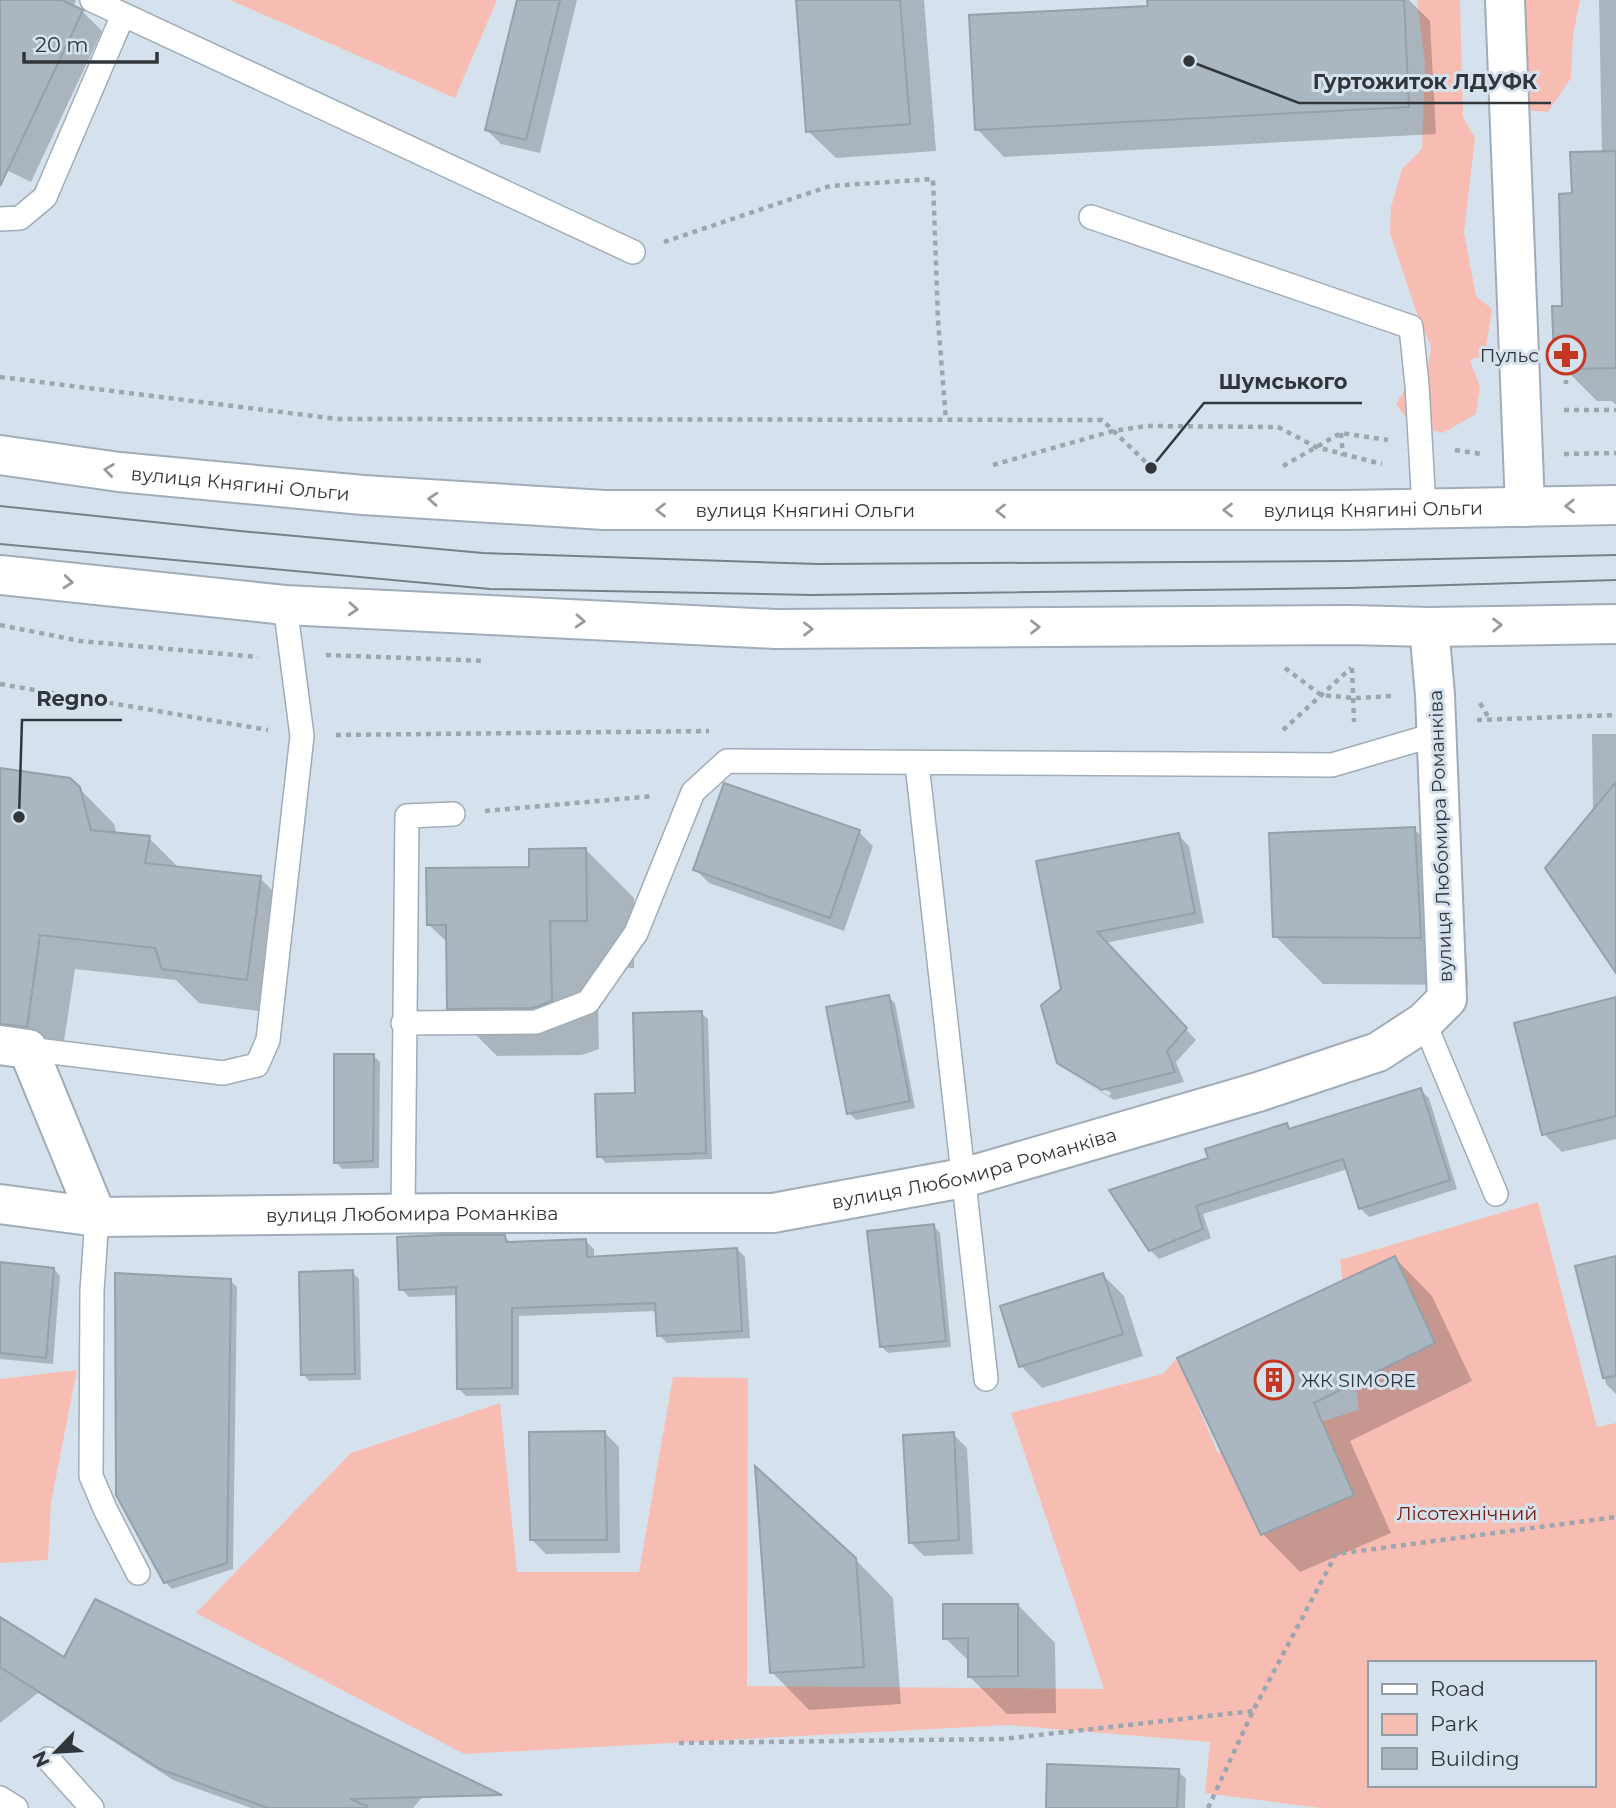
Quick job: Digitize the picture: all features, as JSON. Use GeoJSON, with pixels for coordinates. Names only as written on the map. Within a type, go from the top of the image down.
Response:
{"type":"FeatureCollection","features":[{"type":"Feature","properties":{"kind":"main road"},"geometry":{"type":"LineString","coordinates":[[1505,0],[1525,507]]}},
{"type":"Feature","properties":{"kind":"main road","name":"вулиця Княгині Ольги"},"geometry":{"type":"LineString","coordinates":[[0,454],[119,472],[363,495],[604,510],[1616,505]]}},
{"type":"Feature","properties":{"kind":"main road"},"geometry":{"type":"LineString","coordinates":[[0,575],[285,605],[776,629],[1616,624]]}},
{"type":"Feature","properties":{"kind":"main road","name":"вулиця Любомира Романківа"},"geometry":{"type":"LineString","coordinates":[[0,1204],[97,1217],[403,1213],[773,1213],[963,1178],[1258,1092],[1378,1052],[1424,1023],[1447,999],[1437,734],[1429,626]]}},
{"type":"Feature","properties":{"kind":"main road"},"geometry":{"type":"LineString","coordinates":[[14,1047],[97,1217]]}},
{"type":"Feature","properties":{"kind":"lane"},"geometry":{"type":"LineString","coordinates":[[92,0],[633,252]]}},
{"type":"Feature","properties":{"kind":"lane"},"geometry":{"type":"LineString","coordinates":[[0,219],[20,218],[45,197],[123,15]]}},
{"type":"Feature","properties":{"kind":"lane"},"geometry":{"type":"LineString","coordinates":[[1091,217],[1411,327],[1424,508]]}},
{"type":"Feature","properties":{"kind":"lane"},"geometry":{"type":"LineString","coordinates":[[14,1047],[223,1073],[257,1065],[268,1040],[302,736],[285,605]]}},
{"type":"Feature","properties":{"kind":"lane"},"geometry":{"type":"LineString","coordinates":[[403,1023],[536,1022],[588,1002],[636,933],[693,792],[727,761],[1332,765],[1437,734]]}},
{"type":"Feature","properties":{"kind":"lane"},"geometry":{"type":"LineString","coordinates":[[917,764],[986,1379]]}},
{"type":"Feature","properties":{"kind":"lane"},"geometry":{"type":"LineString","coordinates":[[403,1213],[407,816],[453,814]]}},
{"type":"Feature","properties":{"kind":"lane"},"geometry":{"type":"LineString","coordinates":[[1424,1023],[1496,1195]]}},
{"type":"Feature","properties":{"kind":"lane"},"geometry":{"type":"LineString","coordinates":[[97,1217],[92,1292],[91,1476],[138,1573]]}},
{"type":"Feature","properties":{"kind":"lane"},"geometry":{"type":"LineString","coordinates":[[48,1759],[92,1808]]}},
{"type":"Feature","properties":{"kind":"lane"},"geometry":{"type":"LineString","coordinates":[[0,1798],[16,1808]]}},
{"type":"Feature","properties":{"kind":"path"},"geometry":{"type":"LineString","coordinates":[[633,252],[830,186],[933,180],[946,420]]}},
{"type":"Feature","properties":{"kind":"path"},"geometry":{"type":"LineString","coordinates":[[1566,360],[1566,375]]}},
{"type":"Feature","properties":{"kind":"path"},"geometry":{"type":"LineString","coordinates":[[0,377],[337,419],[1102,420],[1151,468]]}},
{"type":"Feature","properties":{"kind":"path"},"geometry":{"type":"LineString","coordinates":[[1556,410],[1616,410]]}},
{"type":"Feature","properties":{"kind":"path"},"geometry":{"type":"LineString","coordinates":[[987,467],[1113,431],[1147,426],[1278,426],[1316,447],[1343,456],[1341,433]]}},
{"type":"Feature","properties":{"kind":"path"},"geometry":{"type":"LineString","coordinates":[[1560,454],[1616,453]]}},
{"type":"Feature","properties":{"kind":"path"},"geometry":{"type":"LineString","coordinates":[[0,625],[80,640],[258,657]]}},
{"type":"Feature","properties":{"kind":"path"},"geometry":{"type":"LineString","coordinates":[[1283,730],[1352,668],[1354,727]]}},
{"type":"Feature","properties":{"kind":"path"},"geometry":{"type":"LineString","coordinates":[[0,684],[302,736]]}},
{"type":"Feature","properties":{"kind":"path"},"geometry":{"type":"LineString","coordinates":[[1479,702],[1490,720],[1616,715]]}},
{"type":"Feature","properties":{"kind":"path"},"geometry":{"type":"LineString","coordinates":[[453,814],[693,792]]}},
{"type":"Feature","properties":{"kind":"path"},"geometry":{"type":"LineString","coordinates":[[1208,1808],[1253,1711],[1336,1554],[1616,1517]]}},
{"type":"Feature","properties":{"kind":"path"},"geometry":{"type":"LineString","coordinates":[[679,1743],[1003,1739],[1253,1711]]}},
{"type":"Feature","properties":{"kind":"green space"},"geometry":{"type":"Polygon","coordinates":[[[230,0],[497,0],[455,98],[230,0]]]}},
{"type":"Feature","properties":{"kind":"green space"},"geometry":{"type":"Polygon","coordinates":[[[1417,0],[1460,0],[1463,117],[1475,138],[1464,232],[1476,296],[1492,309],[1485,355],[1470,360],[1480,387],[1476,414],[1443,433],[1411,425],[1396,404],[1412,377],[1428,368],[1431,347],[1390,233],[1391,207],[1402,169],[1422,149],[1425,63],[1417,0]]]}},
{"type":"Feature","properties":{"kind":"green space"},"geometry":{"type":"Polygon","coordinates":[[[1505,0],[1580,0],[1573,35],[1571,78],[1548,112],[1506,109],[1505,0]]]}},
{"type":"Feature","properties":{"kind":"green space","name":"Лісотехнічний"},"geometry":{"type":"Polygon","coordinates":[[[1538,1202],[1597,1427],[1616,1423],[1616,1808],[1320,1808],[1205,1793],[1210,1742],[1008,1725],[464,1754],[196,1613],[351,1453],[500,1403],[517,1572],[639,1572],[673,1377],[748,1378],[747,1686],[1104,1689],[1011,1413],[1163,1374],[1177,1358],[1218,1453],[1359,1410],[1340,1260],[1538,1202]]]}},
{"type":"Feature","properties":{"kind":"green space"},"geometry":{"type":"Polygon","coordinates":[[[77,1370],[51,1502],[48,1560],[0,1563],[0,1379],[77,1370]]]}},
{"type":"Feature","properties":{"kind":"building"},"geometry":{"type":"Polygon","coordinates":[[[0,0],[62,0],[83,10],[0,186],[0,0]]]}},
{"type":"Feature","properties":{"kind":"building"},"geometry":{"type":"Polygon","coordinates":[[[517,0],[560,0],[526,140],[485,130],[517,0]]]}},
{"type":"Feature","properties":{"kind":"building"},"geometry":{"type":"Polygon","coordinates":[[[796,0],[900,0],[910,124],[806,132],[796,0]]]}},
{"type":"Feature","properties":{"kind":"building"},"geometry":{"type":"Polygon","coordinates":[[[1147,0],[1404,0],[1409,107],[975,130],[969,15],[1148,6],[1147,0]]]}},
{"type":"Feature","properties":{"kind":"building"},"geometry":{"type":"Polygon","coordinates":[[[1616,151],[1616,368],[1577,369],[1577,360],[1554,360],[1552,306],[1562,306],[1559,194],[1572,193],[1570,152],[1616,151]]]}},
{"type":"Feature","properties":{"kind":"building"},"geometry":{"type":"Polygon","coordinates":[[[0,768],[70,778],[80,787],[91,830],[150,836],[145,863],[261,876],[247,980],[162,969],[155,948],[40,935],[27,1027],[0,1024],[0,768]]]}},
{"type":"Feature","properties":{"kind":"building"},"geometry":{"type":"Polygon","coordinates":[[[1616,782],[1616,973],[1545,868],[1616,782]]]}},
{"type":"Feature","properties":{"kind":"building"},"geometry":{"type":"Polygon","coordinates":[[[724,783],[860,830],[830,918],[693,870],[724,783]]]}},
{"type":"Feature","properties":{"kind":"building"},"geometry":{"type":"Polygon","coordinates":[[[1415,827],[1421,938],[1273,937],[1269,833],[1415,827]]]}},
{"type":"Feature","properties":{"kind":"building"},"geometry":{"type":"Polygon","coordinates":[[[1179,833],[1195,913],[1097,932],[1187,1028],[1167,1051],[1175,1072],[1102,1090],[1057,1063],[1041,1005],[1061,989],[1036,861],[1179,833]]]}},
{"type":"Feature","properties":{"kind":"building"},"geometry":{"type":"Polygon","coordinates":[[[586,848],[587,921],[550,921],[552,1001],[533,1008],[447,1009],[446,925],[427,925],[426,868],[529,867],[529,849],[586,848]]]}},
{"type":"Feature","properties":{"kind":"building"},"geometry":{"type":"Polygon","coordinates":[[[889,995],[910,1101],[847,1114],[826,1007],[889,995]]]}},
{"type":"Feature","properties":{"kind":"building"},"geometry":{"type":"Polygon","coordinates":[[[1616,997],[1616,1116],[1542,1135],[1514,1023],[1616,997]]]}},
{"type":"Feature","properties":{"kind":"building"},"geometry":{"type":"Polygon","coordinates":[[[702,1011],[706,1153],[597,1157],[595,1094],[635,1093],[633,1013],[702,1011]]]}},
{"type":"Feature","properties":{"kind":"building"},"geometry":{"type":"Polygon","coordinates":[[[334,1054],[374,1054],[373,1161],[334,1163],[334,1054]]]}},
{"type":"Feature","properties":{"kind":"building"},"geometry":{"type":"Polygon","coordinates":[[[1421,1088],[1450,1180],[1359,1209],[1343,1159],[1196,1206],[1203,1229],[1149,1251],[1109,1190],[1208,1158],[1205,1149],[1287,1123],[1289,1129],[1421,1088]]]}},
{"type":"Feature","properties":{"kind":"building"},"geometry":{"type":"Polygon","coordinates":[[[934,1224],[946,1341],[880,1347],[867,1231],[934,1224]]]}},
{"type":"Feature","properties":{"kind":"building"},"geometry":{"type":"Polygon","coordinates":[[[505,1235],[506,1242],[586,1239],[587,1257],[737,1248],[742,1331],[657,1336],[655,1303],[512,1308],[512,1388],[457,1389],[456,1287],[399,1290],[397,1237],[505,1235]]]}},
{"type":"Feature","properties":{"kind":"building","name":"ЖК SIMORE"},"geometry":{"type":"Polygon","coordinates":[[[1395,1256],[1435,1343],[1314,1403],[1354,1495],[1261,1535],[1177,1358],[1395,1256]]]}},
{"type":"Feature","properties":{"kind":"building"},"geometry":{"type":"Polygon","coordinates":[[[1616,1256],[1616,1376],[1603,1378],[1575,1266],[1616,1256]]]}},
{"type":"Feature","properties":{"kind":"building"},"geometry":{"type":"Polygon","coordinates":[[[0,1262],[54,1268],[46,1358],[0,1353],[0,1262]]]}},
{"type":"Feature","properties":{"kind":"building"},"geometry":{"type":"Polygon","coordinates":[[[353,1270],[355,1374],[301,1375],[299,1272],[353,1270]]]}},
{"type":"Feature","properties":{"kind":"building"},"geometry":{"type":"Polygon","coordinates":[[[115,1273],[231,1279],[227,1563],[164,1583],[116,1495],[115,1273]]]}},
{"type":"Feature","properties":{"kind":"building"},"geometry":{"type":"Polygon","coordinates":[[[1103,1273],[1123,1334],[1019,1367],[1000,1306],[1103,1273]]]}},
{"type":"Feature","properties":{"kind":"building"},"geometry":{"type":"Polygon","coordinates":[[[605,1431],[607,1540],[530,1540],[529,1432],[605,1431]]]}},
{"type":"Feature","properties":{"kind":"building"},"geometry":{"type":"Polygon","coordinates":[[[954,1432],[959,1540],[909,1543],[903,1435],[954,1432]]]}},
{"type":"Feature","properties":{"kind":"building"},"geometry":{"type":"Polygon","coordinates":[[[755,1466],[856,1558],[864,1667],[770,1673],[755,1466]]]}},
{"type":"Feature","properties":{"kind":"building"},"geometry":{"type":"Polygon","coordinates":[[[95,1599],[502,1795],[350,1799],[367,1806],[366,1808],[268,1808],[160,1769],[0,1667],[0,1617],[64,1657],[95,1599]]]}},
{"type":"Feature","properties":{"kind":"building"},"geometry":{"type":"Polygon","coordinates":[[[943,1604],[1018,1604],[1018,1676],[968,1677],[968,1638],[943,1639],[943,1604]]]}},
{"type":"Feature","properties":{"kind":"building"},"geometry":{"type":"Polygon","coordinates":[[[1047,1764],[1179,1769],[1177,1808],[1046,1808],[1047,1764]]]}},
{"type":"Feature","properties":{"kind":"tram line"},"geometry":{"type":"LineString","coordinates":[[0,506],[483,553],[818,564],[1347,561],[1616,555]]}},
{"type":"Feature","properties":{"kind":"tram line"},"geometry":{"type":"LineString","coordinates":[[0,544],[490,589],[812,595],[1348,588],[1616,580]]}},
{"type":"Feature","properties":{"kind":"place","name":"Гуртожиток ЛДУФК"},"geometry":{"type":"Point","coordinates":[1189,61]}},
{"type":"Feature","properties":{"kind":"place","name":"Пульс"},"geometry":{"type":"Point","coordinates":[1566,355]}},
{"type":"Feature","properties":{"kind":"place","name":"Шумського"},"geometry":{"type":"Point","coordinates":[1151,468]}},
{"type":"Feature","properties":{"kind":"place","name":"Regno"},"geometry":{"type":"Point","coordinates":[19,817]}},
{"type":"Feature","properties":{"kind":"place","name":"ЖК SIMORE"},"geometry":{"type":"Point","coordinates":[1274,1380]}}]}
